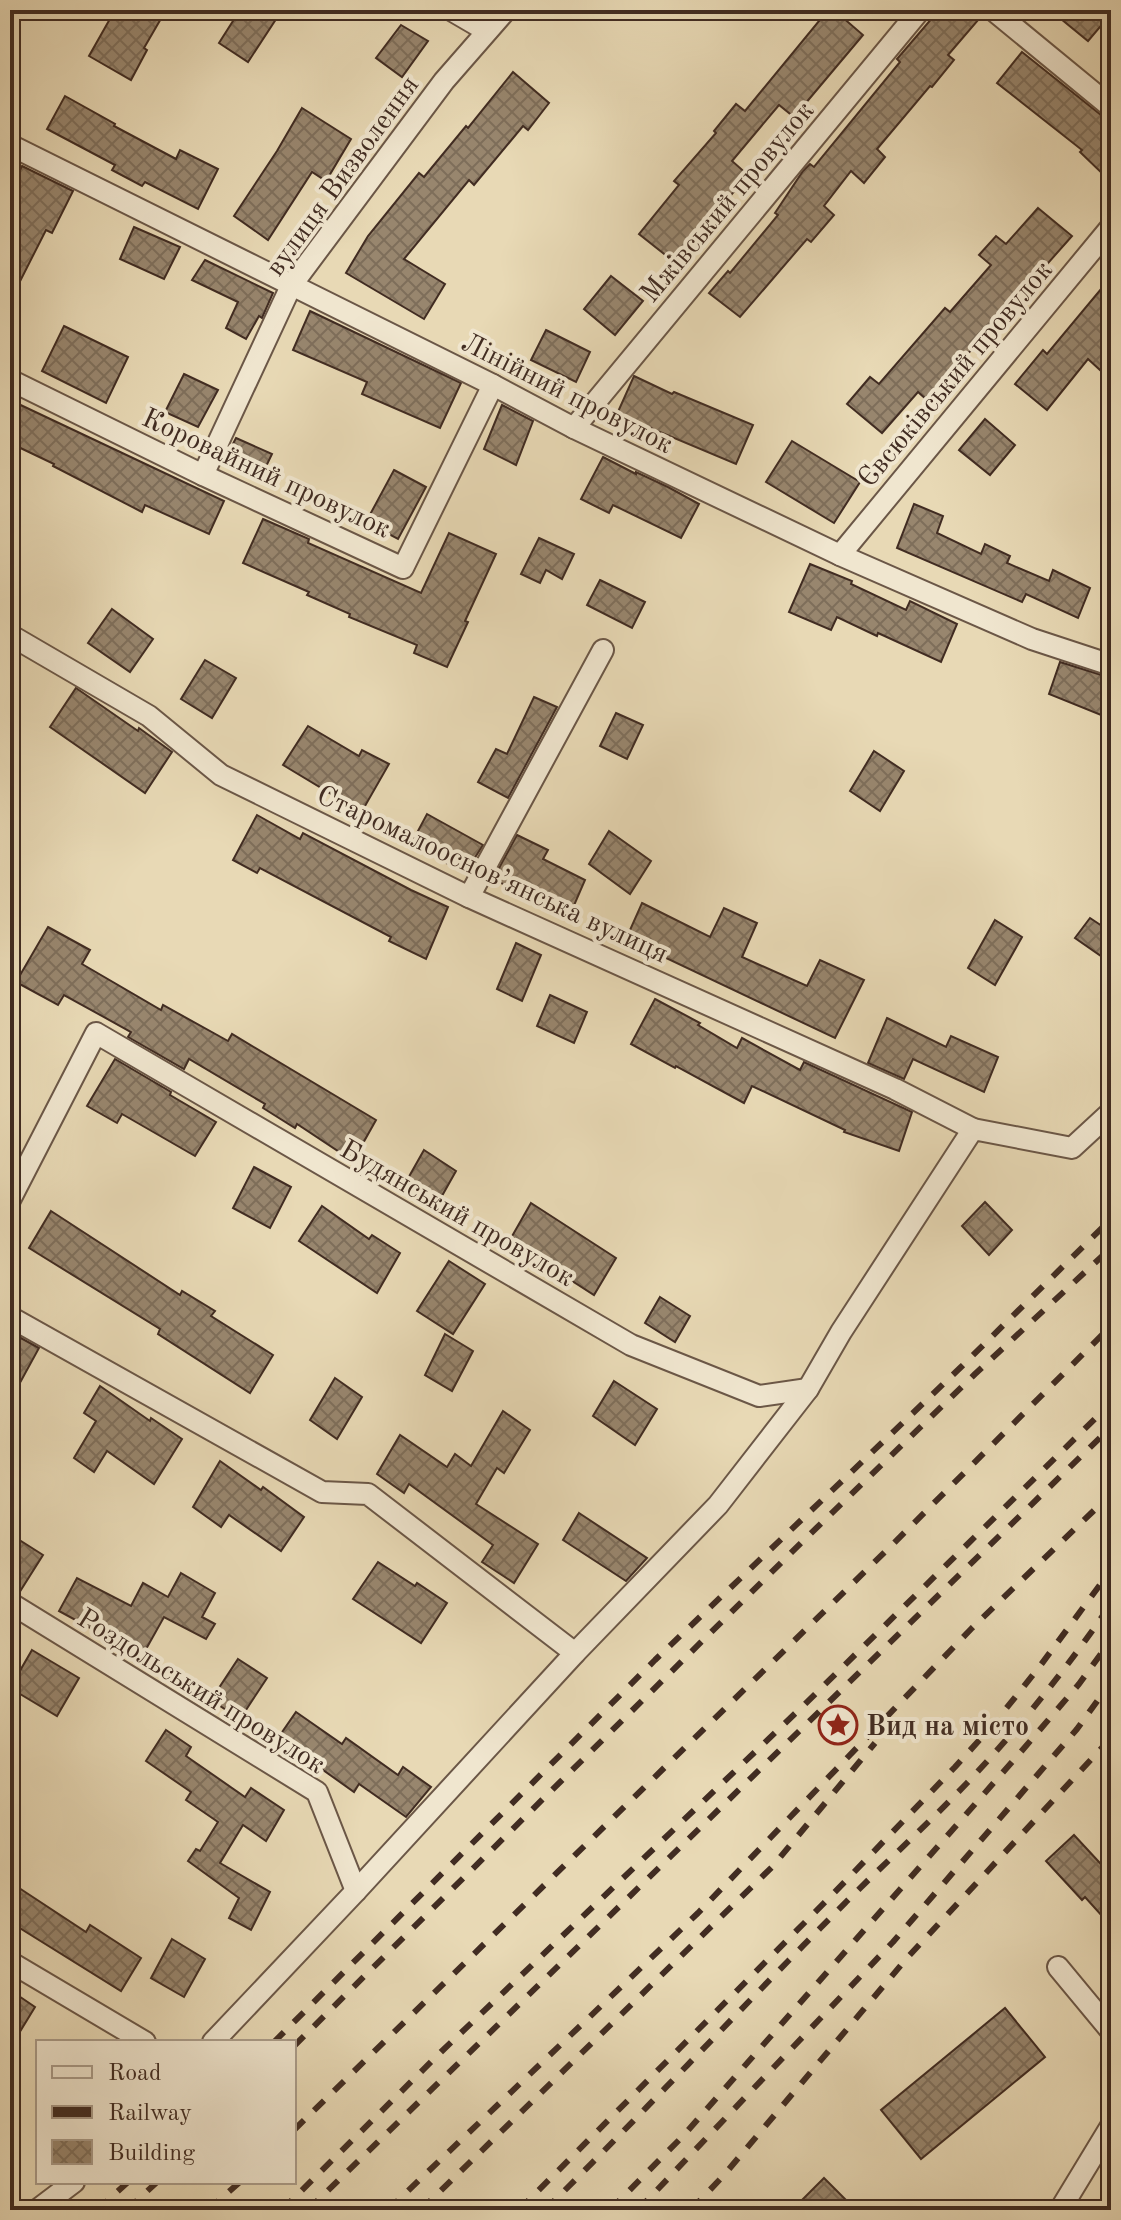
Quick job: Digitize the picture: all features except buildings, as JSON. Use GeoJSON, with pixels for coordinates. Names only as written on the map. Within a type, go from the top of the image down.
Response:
{"type":"FeatureCollection","features":[{"type":"Feature","properties":{"kind":"street"},"geometry":{"type":"LineString","coordinates":[[451,10],[487,31]]}},
{"type":"Feature","properties":{"kind":"street","name":"вулиця Визволення"},"geometry":{"type":"LineString","coordinates":[[203,475],[291,286],[444,81],[506,10]]}},
{"type":"Feature","properties":{"kind":"street","name":"Мжівський провулок"},"geometry":{"type":"LineString","coordinates":[[574,428],[920,10]]}},
{"type":"Feature","properties":{"kind":"street"},"geometry":{"type":"LineString","coordinates":[[993,10],[1111,107]]}},
{"type":"Feature","properties":{"kind":"street","name":"Лінійний провулок"},"geometry":{"type":"LineString","coordinates":[[10,145],[574,428],[840,555],[1032,639],[1111,665]]}},
{"type":"Feature","properties":{"kind":"street","name":"Євсюківський провулок"},"geometry":{"type":"LineString","coordinates":[[840,555],[1111,227]]}},
{"type":"Feature","properties":{"kind":"street","name":"Коровайний провулок"},"geometry":{"type":"LineString","coordinates":[[10,380],[203,475],[403,568],[493,385]]}},
{"type":"Feature","properties":{"kind":"street","name":"Старомалооснов’янська вулиця"},"geometry":{"type":"LineString","coordinates":[[10,635],[149,716],[221,775],[469,897],[895,1089],[973,1129],[1072,1148],[1111,1112]]}},
{"type":"Feature","properties":{"kind":"street"},"geometry":{"type":"LineString","coordinates":[[469,897],[603,650]]}},
{"type":"Feature","properties":{"kind":"street","name":"Будянський провулок"},"geometry":{"type":"LineString","coordinates":[[10,1200],[96,1033],[631,1345],[759,1396],[808,1389]]}},
{"type":"Feature","properties":{"kind":"street"},"geometry":{"type":"LineString","coordinates":[[215,2040],[575,1653],[718,1505],[808,1389],[841,1332],[973,1129]]}},
{"type":"Feature","properties":{"kind":"street"},"geometry":{"type":"LineString","coordinates":[[10,1317],[322,1492],[368,1494],[575,1653]]}},
{"type":"Feature","properties":{"kind":"street","name":"Роздольський провулок"},"geometry":{"type":"LineString","coordinates":[[10,1603],[317,1792],[356,1891]]}},
{"type":"Feature","properties":{"kind":"street"},"geometry":{"type":"LineString","coordinates":[[10,1962],[142,2040]]}},
{"type":"Feature","properties":{"kind":"street"},"geometry":{"type":"LineString","coordinates":[[1058,1967],[1111,2031]]}},
{"type":"Feature","properties":{"kind":"street"},"geometry":{"type":"LineString","coordinates":[[1060,2210],[1111,2126]]}},
{"type":"Feature","properties":{"kind":"street"},"geometry":{"type":"LineString","coordinates":[[37,2210],[71,2184]]}},
{"type":"Feature","properties":{"kind":"railway"},"geometry":{"type":"LineString","coordinates":[[276,2040],[655,1660],[1111,1219]]}},
{"type":"Feature","properties":{"kind":"railway"},"geometry":{"type":"LineString","coordinates":[[296,2044],[802,1542],[975,1374],[1111,1248]]}},
{"type":"Feature","properties":{"kind":"railway"},"geometry":{"type":"LineString","coordinates":[[296,2128],[892,1545],[1111,1326]]}},
{"type":"Feature","properties":{"kind":"railway"},"geometry":{"type":"LineString","coordinates":[[282,2210],[1111,1403]]}},
{"type":"Feature","properties":{"kind":"railway"},"geometry":{"type":"LineString","coordinates":[[308,2210],[1111,1427]]}},
{"type":"Feature","properties":{"kind":"railway"},"geometry":{"type":"LineString","coordinates":[[388,2210],[698,1913],[972,1628],[1111,1494]]}},
{"type":"Feature","properties":{"kind":"railway"},"geometry":{"type":"LineString","coordinates":[[519,2210],[955,1767],[1040,1666],[1111,1570]]}},
{"type":"Feature","properties":{"kind":"railway"},"geometry":{"type":"LineString","coordinates":[[545,2210],[846,1902],[967,1783],[1043,1696],[1111,1604]]}},
{"type":"Feature","properties":{"kind":"railway"},"geometry":{"type":"LineString","coordinates":[[610,2210],[683,2136],[1020,1753],[1079,1684],[1111,1640]]}},
{"type":"Feature","properties":{"kind":"railway"},"geometry":{"type":"LineString","coordinates":[[638,2210],[893,1942],[1077,1729],[1111,1682]]}},
{"type":"Feature","properties":{"kind":"railway"},"geometry":{"type":"LineString","coordinates":[[691,2210],[907,1958],[1111,1738]]}},
{"type":"Feature","properties":{"kind":"railway"},"geometry":{"type":"LineString","coordinates":[[421,2210],[772,1867],[875,1743]]}},
{"type":"Feature","properties":{"kind":"railway"},"geometry":{"type":"LineString","coordinates":[[97,2210],[126,2184]]}},
{"type":"Feature","properties":{"kind":"railway"},"geometry":{"type":"LineString","coordinates":[[127,2210],[155,2184]]}},
{"type":"Feature","properties":{"kind":"railway"},"geometry":{"type":"LineString","coordinates":[[208,2210],[238,2184]]}},
{"type":"Feature","properties":{"kind":"place","name":"Вид на місто"},"geometry":{"type":"Point","coordinates":[838,1725]}}]}
